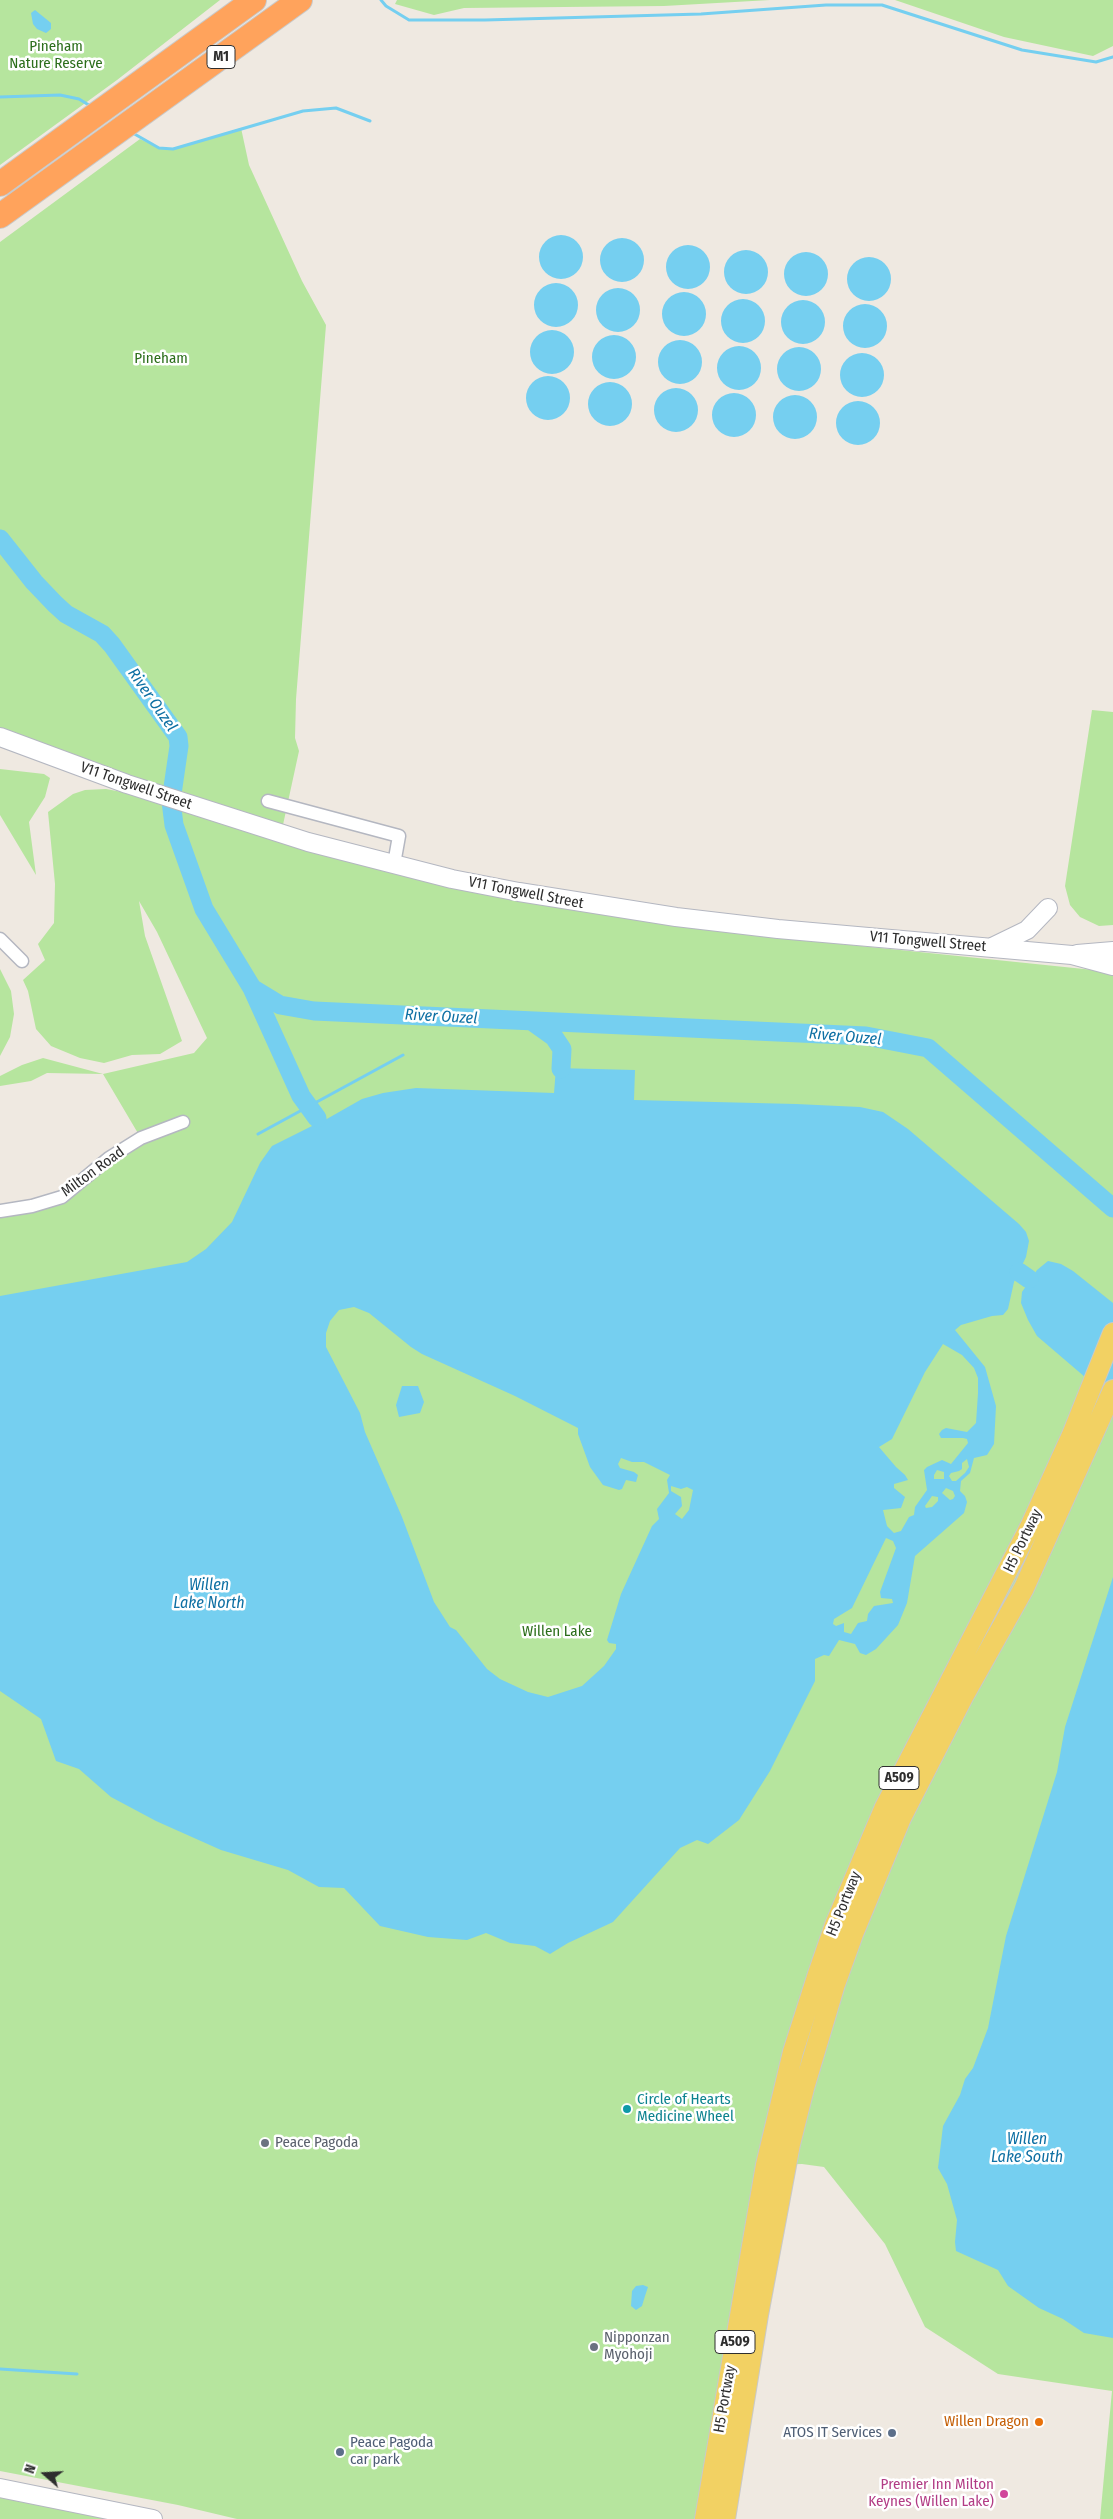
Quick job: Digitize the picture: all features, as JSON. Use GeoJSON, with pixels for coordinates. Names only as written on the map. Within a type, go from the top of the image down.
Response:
{"type":"FeatureCollection","features":[{"type":"Feature","properties":{"kind":"highway","name":"M1"},"geometry":{"type":"LineString","coordinates":[[0,184],[254,0]]}},
{"type":"Feature","properties":{"kind":"highway","name":"M1"},"geometry":{"type":"LineString","coordinates":[[0,216],[141,112],[300,0]]}},
{"type":"Feature","properties":{"kind":"main road","name":"H5 Portway"},"geometry":{"type":"LineString","coordinates":[[705,2519],[781,2142],[793,2052],[835,1925],[860,1864],[910,1754],[1005,1577],[1072,1435],[1113,1333]]}},
{"type":"Feature","properties":{"kind":"main road","name":"H5 Portway"},"geometry":{"type":"LineString","coordinates":[[781,2142],[853,1934],[878,1873],[928,1764],[1024,1588],[1113,1390]]}},
{"type":"Feature","properties":{"kind":"main road","name":"H5 Portway"},"geometry":{"type":"LineString","coordinates":[[725,2519],[758,2315],[776,2166]]}},
{"type":"Feature","properties":{"kind":"street","name":"V11 Tongwell Street"},"geometry":{"type":"LineString","coordinates":[[0,737],[127,784],[308,842],[394,864],[519,892],[667,916],[778,929],[1072,955],[1113,966]]}},
{"type":"Feature","properties":{"kind":"street"},"geometry":{"type":"LineString","coordinates":[[268,801],[399,836],[394,864]]}},
{"type":"Feature","properties":{"kind":"street"},"geometry":{"type":"LineString","coordinates":[[991,947],[1027,930],[1048,908]]}},
{"type":"Feature","properties":{"kind":"street"},"geometry":{"type":"LineString","coordinates":[[0,939],[22,961]]}},
{"type":"Feature","properties":{"kind":"street","name":"V11 Tongwell Street"},"geometry":{"type":"LineString","coordinates":[[1072,955],[1113,950]]}},
{"type":"Feature","properties":{"kind":"street","name":"Milton Road"},"geometry":{"type":"LineString","coordinates":[[0,1211],[32,1206],[62,1196],[108,1158],[141,1138],[183,1122]]}},
{"type":"Feature","properties":{"kind":"street"},"geometry":{"type":"LineString","coordinates":[[0,2488],[153,2519]]}},
{"type":"Feature","properties":{"kind":"green space","name":"Pineham Nature Reserve"},"geometry":{"type":"Polygon","coordinates":[[[0,0],[220,0],[117,80],[0,165],[0,0]]]}},
{"type":"Feature","properties":{"kind":"green space"},"geometry":{"type":"Polygon","coordinates":[[[397,0],[770,0],[664,6],[464,8],[434,15],[395,4],[397,0]]]}},
{"type":"Feature","properties":{"kind":"green space"},"geometry":{"type":"Polygon","coordinates":[[[895,0],[1113,0],[1113,46],[1093,56],[1004,37],[895,0]]]}},
{"type":"Feature","properties":{"kind":"green space","name":"Willen Lake"},"geometry":{"type":"Polygon","coordinates":[[[241,128],[249,165],[302,281],[326,325],[296,699],[295,738],[299,751],[281,834],[308,842],[803,940],[1113,972],[1113,2519],[1100,2519],[1112,2391],[998,2374],[925,2327],[885,2244],[824,2167],[802,2164],[766,2165],[705,2519],[237,2519],[178,2505],[0,2471],[0,1211],[62,1197],[139,1135],[103,1074],[194,1053],[207,1038],[157,932],[139,901],[145,936],[182,1041],[160,1054],[132,1055],[104,1063],[80,1058],[51,1046],[36,1029],[28,991],[23,980],[45,960],[38,944],[54,923],[55,884],[48,812],[73,794],[85,790],[106,789],[122,792],[127,784],[0,737],[0,242],[140,139],[159,148],[173,149],[241,128]]]}},
{"type":"Feature","properties":{"kind":"green space"},"geometry":{"type":"Polygon","coordinates":[[[1092,710],[1113,712],[1113,925],[1099,926],[1080,917],[1070,905],[1065,886],[1092,710]]]}},
{"type":"Feature","properties":{"kind":"green space"},"geometry":{"type":"Polygon","coordinates":[[[0,769],[44,774],[50,778],[45,797],[29,822],[36,875],[0,815],[0,769]]]}},
{"type":"Feature","properties":{"kind":"green space"},"geometry":{"type":"Polygon","coordinates":[[[0,969],[11,991],[14,1014],[10,1037],[0,1056],[0,969]]]}},
{"type":"Feature","properties":{"kind":"green space"},"geometry":{"type":"Polygon","coordinates":[[[43,1058],[103,1074],[47,1073],[31,1081],[0,1086],[0,1076],[22,1065],[43,1058]]]}},
{"type":"Feature","properties":{"kind":"green space"},"geometry":{"type":"Polygon","coordinates":[[[0,2490],[137,2519],[0,2519],[0,2490]]]}},
{"type":"Feature","properties":{"kind":"water"},"geometry":{"type":"Polygon","coordinates":[[[35,10],[51,23],[51,29],[46,33],[37,29],[33,24],[31,13],[35,10]]]}},
{"type":"Feature","properties":{"kind":"water"},"geometry":{"type":"Polygon","coordinates":[[[565,235],[577,241],[582,248],[582,266],[577,273],[570,278],[557,279],[549,276],[542,269],[539,253],[542,245],[549,238],[565,235]]]}},
{"type":"Feature","properties":{"kind":"water"},"geometry":{"type":"Polygon","coordinates":[[[626,238],[638,244],[643,251],[643,269],[638,276],[631,281],[618,282],[610,279],[603,272],[600,256],[603,248],[610,241],[626,238]]]}},
{"type":"Feature","properties":{"kind":"water"},"geometry":{"type":"Polygon","coordinates":[[[692,245],[704,251],[709,258],[709,276],[704,283],[697,288],[684,289],[676,286],[669,279],[666,263],[669,255],[676,248],[692,245]]]}},
{"type":"Feature","properties":{"kind":"water"},"geometry":{"type":"Polygon","coordinates":[[[750,250],[762,256],[767,263],[767,281],[762,288],[755,293],[742,294],[734,291],[727,284],[724,268],[727,260],[734,253],[750,250]]]}},
{"type":"Feature","properties":{"kind":"water"},"geometry":{"type":"Polygon","coordinates":[[[810,252],[822,258],[827,265],[827,283],[822,290],[815,295],[802,296],[794,293],[787,286],[784,270],[787,262],[794,255],[810,252]]]}},
{"type":"Feature","properties":{"kind":"water"},"geometry":{"type":"Polygon","coordinates":[[[873,257],[885,263],[890,270],[890,288],[885,295],[878,300],[865,301],[857,298],[850,291],[847,275],[850,267],[857,260],[873,257]]]}},
{"type":"Feature","properties":{"kind":"water"},"geometry":{"type":"Polygon","coordinates":[[[560,283],[572,289],[577,296],[577,314],[572,321],[565,326],[552,327],[544,324],[537,317],[534,301],[537,293],[544,286],[560,283]]]}},
{"type":"Feature","properties":{"kind":"water"},"geometry":{"type":"Polygon","coordinates":[[[622,288],[634,294],[639,301],[639,319],[634,326],[627,331],[614,332],[606,329],[599,322],[596,306],[599,298],[606,291],[622,288]]]}},
{"type":"Feature","properties":{"kind":"water"},"geometry":{"type":"Polygon","coordinates":[[[688,292],[700,298],[705,305],[705,323],[700,330],[693,335],[680,336],[672,333],[665,326],[662,310],[665,302],[672,295],[688,292]]]}},
{"type":"Feature","properties":{"kind":"water"},"geometry":{"type":"Polygon","coordinates":[[[747,299],[759,305],[764,312],[764,330],[759,337],[752,342],[739,343],[731,340],[724,333],[721,317],[724,309],[731,302],[747,299]]]}},
{"type":"Feature","properties":{"kind":"water"},"geometry":{"type":"Polygon","coordinates":[[[807,300],[819,306],[824,313],[824,331],[819,338],[812,343],[799,344],[791,341],[784,334],[781,318],[784,310],[791,303],[807,300]]]}},
{"type":"Feature","properties":{"kind":"water"},"geometry":{"type":"Polygon","coordinates":[[[869,304],[881,310],[886,317],[886,335],[881,342],[874,347],[861,348],[853,345],[846,338],[843,322],[846,314],[853,307],[869,304]]]}},
{"type":"Feature","properties":{"kind":"water"},"geometry":{"type":"Polygon","coordinates":[[[556,330],[568,336],[573,343],[573,361],[568,368],[561,373],[548,374],[540,371],[533,364],[530,348],[533,340],[540,333],[556,330]]]}},
{"type":"Feature","properties":{"kind":"water"},"geometry":{"type":"Polygon","coordinates":[[[618,335],[630,341],[635,348],[635,366],[630,373],[623,378],[610,379],[602,376],[595,369],[592,353],[595,345],[602,338],[618,335]]]}},
{"type":"Feature","properties":{"kind":"water"},"geometry":{"type":"Polygon","coordinates":[[[684,340],[696,346],[701,353],[701,371],[696,378],[689,383],[676,384],[668,381],[661,374],[658,358],[661,350],[668,343],[684,340]]]}},
{"type":"Feature","properties":{"kind":"water"},"geometry":{"type":"Polygon","coordinates":[[[743,346],[755,352],[760,359],[760,377],[755,384],[748,389],[735,390],[727,387],[720,380],[717,364],[720,356],[727,349],[743,346]]]}},
{"type":"Feature","properties":{"kind":"water"},"geometry":{"type":"Polygon","coordinates":[[[803,347],[815,353],[820,360],[820,378],[815,385],[808,390],[795,391],[787,388],[780,381],[777,365],[780,357],[787,350],[803,347]]]}},
{"type":"Feature","properties":{"kind":"water"},"geometry":{"type":"Polygon","coordinates":[[[866,353],[878,359],[883,366],[883,384],[878,391],[871,396],[858,397],[850,394],[843,387],[840,371],[843,363],[850,356],[866,353]]]}},
{"type":"Feature","properties":{"kind":"water"},"geometry":{"type":"Polygon","coordinates":[[[552,376],[564,382],[569,389],[569,407],[564,414],[557,419],[544,420],[536,417],[529,410],[526,394],[529,386],[536,379],[552,376]]]}},
{"type":"Feature","properties":{"kind":"water"},"geometry":{"type":"Polygon","coordinates":[[[614,382],[626,388],[631,395],[631,413],[626,420],[619,425],[606,426],[598,423],[591,416],[588,400],[591,392],[598,385],[614,382]]]}},
{"type":"Feature","properties":{"kind":"water"},"geometry":{"type":"Polygon","coordinates":[[[680,388],[692,394],[697,401],[697,419],[692,426],[685,431],[672,432],[664,429],[657,422],[654,406],[657,398],[664,391],[680,388]]]}},
{"type":"Feature","properties":{"kind":"water"},"geometry":{"type":"Polygon","coordinates":[[[738,393],[750,399],[755,406],[755,424],[750,431],[743,436],[730,437],[722,434],[715,427],[712,411],[715,403],[722,396],[738,393]]]}},
{"type":"Feature","properties":{"kind":"water"},"geometry":{"type":"Polygon","coordinates":[[[799,395],[811,401],[816,408],[816,426],[811,433],[804,438],[791,439],[783,436],[776,429],[773,413],[776,405],[783,398],[799,395]]]}},
{"type":"Feature","properties":{"kind":"water"},"geometry":{"type":"Polygon","coordinates":[[[862,401],[874,407],[879,414],[879,432],[874,439],[867,444],[854,445],[846,442],[839,435],[836,419],[839,411],[846,404],[862,401]]]}},
{"type":"Feature","properties":{"kind":"water","name":"Willen Lake North"},"geometry":{"type":"Polygon","coordinates":[[[556,1068],[635,1070],[634,1100],[860,1107],[883,1112],[908,1129],[1019,1224],[1026,1232],[1029,1241],[1026,1257],[1014,1282],[1008,1309],[1003,1315],[992,1316],[961,1325],[955,1330],[985,1367],[996,1406],[994,1444],[987,1455],[974,1458],[970,1473],[961,1481],[960,1491],[965,1496],[967,1502],[964,1513],[915,1556],[907,1603],[898,1625],[876,1649],[866,1655],[860,1653],[855,1644],[839,1640],[829,1656],[824,1655],[815,1659],[815,1681],[770,1771],[739,1820],[708,1844],[697,1840],[680,1848],[613,1922],[568,1943],[550,1954],[535,1946],[510,1943],[486,1933],[467,1940],[428,1937],[380,1926],[344,1888],[319,1887],[288,1870],[221,1850],[156,1821],[111,1797],[79,1769],[56,1761],[41,1719],[0,1691],[0,1296],[187,1262],[206,1249],[232,1222],[260,1163],[272,1146],[318,1123],[317,1118],[325,1120],[362,1099],[383,1093],[416,1088],[554,1093],[556,1068]],[[354,1307],[339,1310],[330,1321],[326,1333],[326,1347],[360,1413],[365,1432],[402,1517],[434,1602],[450,1627],[456,1630],[487,1669],[500,1679],[528,1692],[548,1697],[582,1686],[604,1666],[616,1649],[616,1644],[609,1643],[607,1640],[621,1594],[652,1526],[659,1519],[657,1509],[669,1493],[667,1480],[670,1475],[644,1462],[632,1462],[621,1458],[618,1464],[620,1468],[638,1475],[636,1482],[626,1480],[622,1489],[619,1490],[603,1485],[590,1467],[578,1434],[578,1428],[515,1396],[422,1354],[369,1313],[354,1307]],[[943,1344],[925,1372],[892,1439],[879,1447],[908,1480],[894,1484],[894,1488],[905,1497],[901,1508],[883,1510],[887,1526],[894,1533],[901,1531],[909,1517],[914,1515],[915,1507],[927,1490],[924,1470],[942,1460],[951,1464],[968,1443],[967,1439],[941,1438],[939,1434],[946,1428],[967,1432],[976,1423],[978,1378],[974,1368],[962,1355],[943,1344]],[[967,1459],[962,1463],[962,1469],[951,1473],[949,1476],[952,1481],[956,1481],[965,1473],[969,1467],[967,1459]],[[937,1470],[934,1479],[944,1479],[944,1472],[937,1470]],[[671,1486],[671,1491],[681,1497],[682,1506],[675,1514],[682,1519],[689,1510],[693,1490],[687,1487],[681,1489],[671,1486]],[[946,1488],[942,1493],[950,1500],[955,1496],[953,1491],[946,1488]],[[932,1496],[925,1506],[926,1508],[932,1507],[938,1501],[938,1497],[932,1496]],[[886,1538],[852,1608],[834,1619],[833,1624],[836,1626],[844,1623],[844,1632],[851,1634],[858,1623],[867,1621],[868,1614],[874,1606],[893,1603],[892,1599],[881,1598],[880,1592],[896,1548],[893,1541],[886,1538]]]}},
{"type":"Feature","properties":{"kind":"water"},"geometry":{"type":"Polygon","coordinates":[[[1048,1261],[1061,1264],[1073,1271],[1113,1303],[1113,1401],[1037,1336],[1028,1320],[1021,1303],[1022,1292],[1037,1270],[1048,1261]]]}},
{"type":"Feature","properties":{"kind":"water"},"geometry":{"type":"Polygon","coordinates":[[[402,1386],[418,1386],[424,1402],[420,1413],[399,1417],[396,1405],[402,1386]]]}},
{"type":"Feature","properties":{"kind":"water","name":"Willen Lake South"},"geometry":{"type":"Polygon","coordinates":[[[1113,1577],[1113,2338],[1084,2333],[1063,2319],[1039,2308],[1008,2286],[998,2270],[956,2251],[957,2220],[947,2184],[938,2168],[943,2126],[960,2095],[965,2079],[973,2068],[988,2028],[1006,1936],[1057,1772],[1065,1727],[1113,1577]]]}},
{"type":"Feature","properties":{"kind":"water"},"geometry":{"type":"Polygon","coordinates":[[[643,2285],[648,2287],[642,2306],[636,2310],[631,2306],[632,2291],[636,2286],[643,2285]]]}},
{"type":"Feature","properties":{"kind":"waterway"},"geometry":{"type":"LineString","coordinates":[[381,0],[386,6],[409,20],[485,20],[701,14],[826,5],[882,5],[1022,50],[1096,62],[1113,57]]}},
{"type":"Feature","properties":{"kind":"waterway"},"geometry":{"type":"LineString","coordinates":[[0,97],[60,95],[79,99],[92,107]]}},
{"type":"Feature","properties":{"kind":"waterway"},"geometry":{"type":"LineString","coordinates":[[131,132],[159,148],[173,149],[303,111],[336,108],[370,121]]}},
{"type":"Feature","properties":{"kind":"waterway","name":"River Ouzel"},"geometry":{"type":"LineString","coordinates":[[0,539],[34,582],[55,604],[66,614],[102,634],[112,645],[178,737],[179,746],[171,801],[174,825],[204,909],[252,988],[280,1005],[314,1011],[866,1036],[928,1048],[1113,1208]]}},
{"type":"Feature","properties":{"kind":"waterway"},"geometry":{"type":"LineString","coordinates":[[252,988],[301,1096],[317,1118]]}},
{"type":"Feature","properties":{"kind":"waterway"},"geometry":{"type":"LineString","coordinates":[[533,1022],[554,1037],[562,1049],[561,1069]]}},
{"type":"Feature","properties":{"kind":"waterway"},"geometry":{"type":"LineString","coordinates":[[258,1134],[403,1055]]}},
{"type":"Feature","properties":{"kind":"waterway"},"geometry":{"type":"LineString","coordinates":[[1019,1272],[1029,1279]]}},
{"type":"Feature","properties":{"kind":"waterway"},"geometry":{"type":"LineString","coordinates":[[0,2369],[77,2374]]}},
{"type":"Feature","properties":{"kind":"place","name":"Circle of Hearts Medicine Wheel"},"geometry":{"type":"Point","coordinates":[627,2109]}},
{"type":"Feature","properties":{"kind":"place","name":"Peace Pagoda"},"geometry":{"type":"Point","coordinates":[265,2143]}},
{"type":"Feature","properties":{"kind":"place","name":"Nipponzan Myohoji"},"geometry":{"type":"Point","coordinates":[594,2347]}},
{"type":"Feature","properties":{"kind":"place","name":"Willen Dragon"},"geometry":{"type":"Point","coordinates":[1039,2422]}},
{"type":"Feature","properties":{"kind":"place","name":"ATOS IT Services"},"geometry":{"type":"Point","coordinates":[892,2433]}},
{"type":"Feature","properties":{"kind":"place","name":"Peace Pagoda car park"},"geometry":{"type":"Point","coordinates":[340,2452]}},
{"type":"Feature","properties":{"kind":"place","name":"Premier Inn Milton Keynes (Willen Lake)"},"geometry":{"type":"Point","coordinates":[1004,2494]}},
{"type":"Feature","properties":{"kind":"park label","name":"Pineham"},"geometry":{"type":"Point","coordinates":[161,359]}}]}
